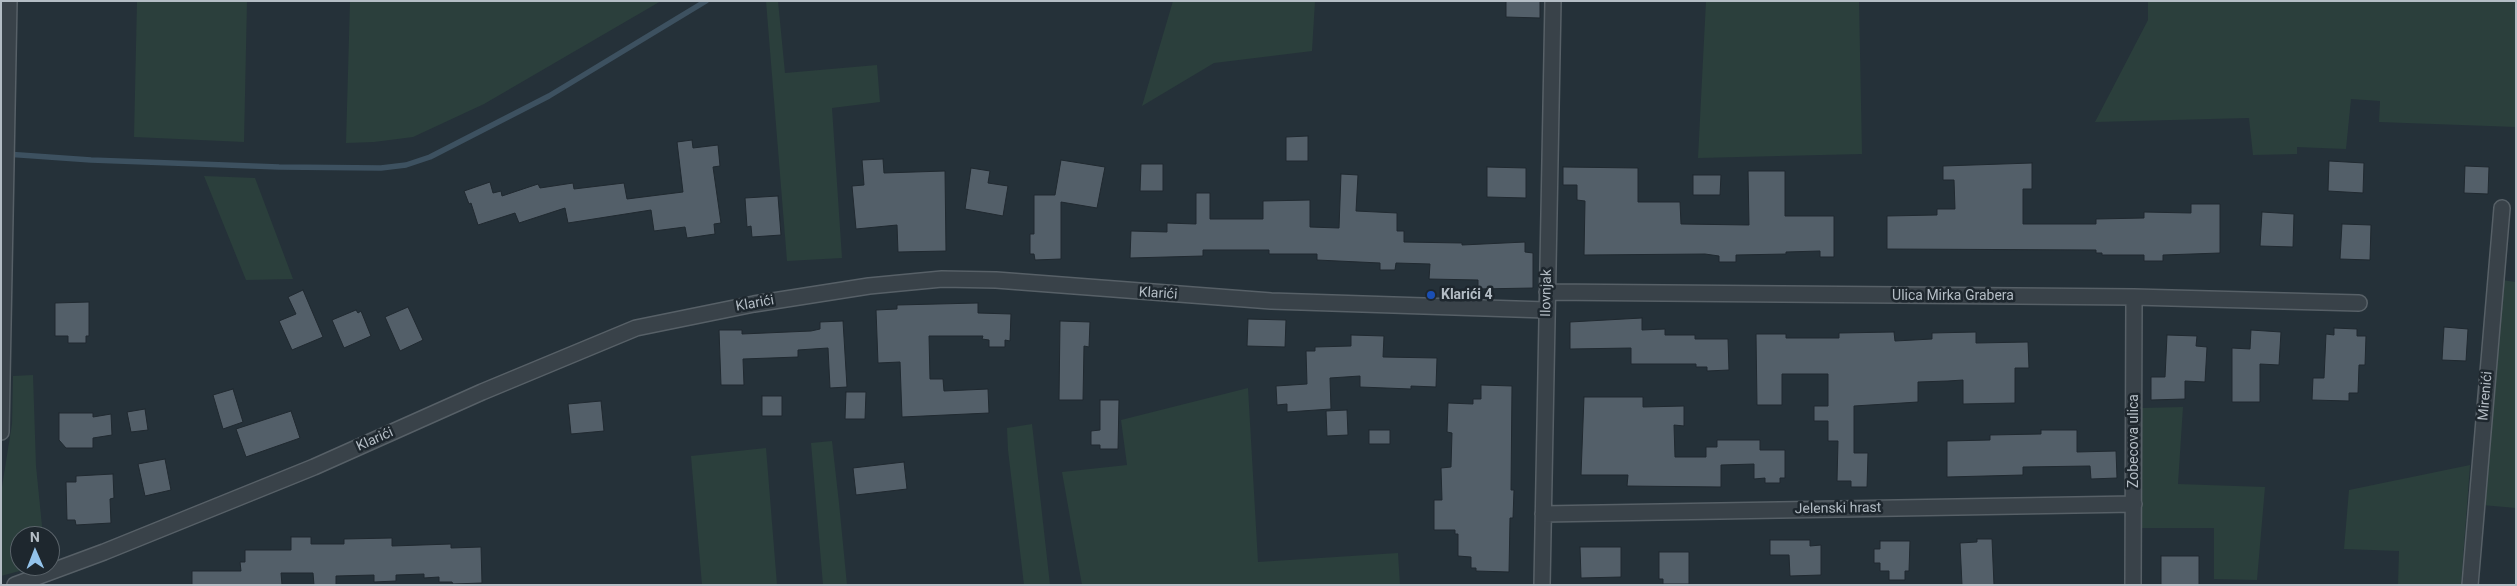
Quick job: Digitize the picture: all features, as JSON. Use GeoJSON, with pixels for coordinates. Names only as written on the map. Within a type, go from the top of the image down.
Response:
{"type":"FeatureCollection","features":[{"type":"Feature","properties":{"kind":"street"},"geometry":{"type":"LineString","coordinates":[[1,432],[9,1]]}},
{"type":"Feature","properties":{"kind":"street","name":"Ilovnjak"},"geometry":{"type":"LineString","coordinates":[[1542,585],[1553,1]]}},
{"type":"Feature","properties":{"kind":"street","name":"Mirenići"},"geometry":{"type":"LineString","coordinates":[[2470,585],[2502,208]]}},
{"type":"Feature","properties":{"kind":"street","name":"Klarići"},"geometry":{"type":"LineString","coordinates":[[15,585],[104,552],[314,467],[482,392],[636,328],[754,304],[869,286],[942,279],[996,280],[1271,301],[1546,310]]}},
{"type":"Feature","properties":{"kind":"street","name":"Ulica Mirka Grabera"},"geometry":{"type":"LineString","coordinates":[[1547,292],[2134,297],[2359,303]]}},
{"type":"Feature","properties":{"kind":"street","name":"Zobecova ulica"},"geometry":{"type":"LineString","coordinates":[[2133,585],[2134,297]]}},
{"type":"Feature","properties":{"kind":"street","name":"Jelenski hrast"},"geometry":{"type":"LineString","coordinates":[[1543,514],[2134,504]]}},
{"type":"Feature","properties":{"kind":"green space"},"geometry":{"type":"Polygon","coordinates":[[[137,1],[247,1],[244,142],[134,137],[137,1]]]}},
{"type":"Feature","properties":{"kind":"green space"},"geometry":{"type":"Polygon","coordinates":[[[350,1],[661,1],[484,104],[413,137],[374,142],[346,143],[350,1]]]}},
{"type":"Feature","properties":{"kind":"green space"},"geometry":{"type":"Polygon","coordinates":[[[766,1],[778,1],[785,73],[877,65],[880,102],[832,108],[842,258],[787,261],[766,1]]]}},
{"type":"Feature","properties":{"kind":"green space"},"geometry":{"type":"Polygon","coordinates":[[[1173,1],[1315,1],[1312,51],[1214,63],[1142,106],[1173,1]]]}},
{"type":"Feature","properties":{"kind":"green space"},"geometry":{"type":"Polygon","coordinates":[[[1706,1],[1859,1],[1862,154],[1698,158],[1706,1]]]}},
{"type":"Feature","properties":{"kind":"green space"},"geometry":{"type":"Polygon","coordinates":[[[2148,1],[2516,1],[2516,127],[2379,122],[2380,101],[2351,99],[2346,149],[2297,147],[2297,154],[2253,155],[2249,118],[2095,122],[2148,20],[2148,1]]]}},
{"type":"Feature","properties":{"kind":"green space"},"geometry":{"type":"Polygon","coordinates":[[[204,176],[255,178],[293,279],[246,280],[204,176]]]}},
{"type":"Feature","properties":{"kind":"green space"},"geometry":{"type":"Polygon","coordinates":[[[2502,280],[2516,282],[2516,508],[2482,505],[2502,280]]]}},
{"type":"Feature","properties":{"kind":"green space"},"geometry":{"type":"Polygon","coordinates":[[[33,375],[36,466],[42,526],[10,526],[10,574],[1,576],[1,493],[12,424],[13,376],[33,375]]]}},
{"type":"Feature","properties":{"kind":"green space"},"geometry":{"type":"Polygon","coordinates":[[[1248,388],[1258,562],[1398,553],[1400,585],[1082,585],[1062,472],[1127,465],[1121,420],[1248,388]]]}},
{"type":"Feature","properties":{"kind":"green space"},"geometry":{"type":"Polygon","coordinates":[[[2183,407],[2178,484],[2265,487],[2257,580],[2214,579],[2214,528],[2141,528],[2141,408],[2183,407]]]}},
{"type":"Feature","properties":{"kind":"green space"},"geometry":{"type":"Polygon","coordinates":[[[1032,424],[1050,585],[1024,585],[1008,450],[1007,428],[1032,424]]]}},
{"type":"Feature","properties":{"kind":"green space"},"geometry":{"type":"Polygon","coordinates":[[[832,441],[847,585],[823,585],[811,443],[832,441]]]}},
{"type":"Feature","properties":{"kind":"green space"},"geometry":{"type":"Polygon","coordinates":[[[766,448],[777,585],[702,585],[691,456],[766,448]]]}},
{"type":"Feature","properties":{"kind":"green space"},"geometry":{"type":"Polygon","coordinates":[[[2470,465],[2461,585],[2398,585],[2399,551],[2344,549],[2349,490],[2470,465]]]}},
{"type":"Feature","properties":{"kind":"building"},"geometry":{"type":"Polygon","coordinates":[[[1506,1],[1540,1],[1540,18],[1506,17],[1506,1]]]}},
{"type":"Feature","properties":{"kind":"building"},"geometry":{"type":"Polygon","coordinates":[[[1308,136],[1308,161],[1286,161],[1286,137],[1308,136]]]}},
{"type":"Feature","properties":{"kind":"building"},"geometry":{"type":"Polygon","coordinates":[[[692,140],[693,148],[718,145],[720,166],[713,167],[721,223],[714,224],[715,234],[687,238],[685,227],[654,231],[651,210],[568,223],[565,208],[519,223],[515,213],[478,225],[471,203],[469,204],[464,191],[490,182],[493,193],[501,191],[502,196],[538,184],[540,188],[573,183],[574,189],[624,183],[627,199],[683,192],[677,142],[692,140]]]}},
{"type":"Feature","properties":{"kind":"building"},"geometry":{"type":"Polygon","coordinates":[[[883,159],[884,173],[945,171],[946,251],[898,252],[897,225],[856,229],[852,186],[864,185],[862,160],[883,159]]]}},
{"type":"Feature","properties":{"kind":"building"},"geometry":{"type":"Polygon","coordinates":[[[1061,160],[1105,167],[1097,208],[1061,202],[1061,259],[1035,260],[1034,254],[1030,254],[1030,234],[1034,234],[1034,195],[1055,195],[1061,160]]]}},
{"type":"Feature","properties":{"kind":"building"},"geometry":{"type":"Polygon","coordinates":[[[2329,161],[2364,163],[2363,193],[2328,191],[2329,161]]]}},
{"type":"Feature","properties":{"kind":"building"},"geometry":{"type":"Polygon","coordinates":[[[2032,163],[2032,189],[2023,189],[2023,224],[2096,224],[2096,219],[2144,218],[2144,212],[2191,213],[2191,204],[2220,204],[2220,253],[2163,255],[2163,261],[2144,261],[2144,255],[2102,255],[2102,253],[2096,253],[2096,250],[1887,249],[1887,216],[1937,215],[1937,209],[1955,209],[1954,180],[1943,180],[1943,166],[2032,163]]]}},
{"type":"Feature","properties":{"kind":"building"},"geometry":{"type":"Polygon","coordinates":[[[1141,164],[1163,164],[1163,191],[1140,191],[1141,164]]]}},
{"type":"Feature","properties":{"kind":"building"},"geometry":{"type":"Polygon","coordinates":[[[2465,166],[2489,167],[2488,194],[2464,193],[2465,166]]]}},
{"type":"Feature","properties":{"kind":"building"},"geometry":{"type":"Polygon","coordinates":[[[1487,167],[1526,168],[1526,198],[1487,197],[1487,167]]]}},
{"type":"Feature","properties":{"kind":"building"},"geometry":{"type":"Polygon","coordinates":[[[1563,167],[1638,168],[1638,202],[1680,202],[1681,224],[1749,225],[1748,171],[1785,171],[1785,216],[1834,216],[1834,257],[1820,257],[1820,251],[1786,252],[1786,254],[1736,255],[1736,262],[1719,262],[1719,256],[1705,254],[1584,255],[1585,201],[1577,200],[1577,185],[1563,185],[1563,167]]]}},
{"type":"Feature","properties":{"kind":"building"},"geometry":{"type":"Polygon","coordinates":[[[971,168],[990,171],[988,183],[1008,186],[1003,216],[965,209],[971,168]]]}},
{"type":"Feature","properties":{"kind":"building"},"geometry":{"type":"Polygon","coordinates":[[[1341,174],[1358,175],[1356,211],[1397,213],[1397,231],[1404,231],[1404,242],[1462,243],[1462,245],[1525,242],[1525,252],[1533,253],[1533,288],[1478,289],[1478,280],[1429,279],[1430,264],[1396,263],[1395,270],[1380,270],[1380,263],[1317,260],[1317,254],[1269,254],[1269,250],[1203,250],[1203,256],[1130,258],[1131,231],[1167,232],[1167,223],[1196,224],[1196,193],[1210,193],[1210,219],[1263,219],[1263,201],[1310,200],[1310,227],[1339,228],[1341,174]]]}},
{"type":"Feature","properties":{"kind":"building"},"geometry":{"type":"Polygon","coordinates":[[[1693,175],[1721,175],[1720,195],[1693,195],[1693,175]]]}},
{"type":"Feature","properties":{"kind":"building"},"geometry":{"type":"Polygon","coordinates":[[[778,196],[781,235],[752,237],[751,226],[747,227],[745,198],[778,196]]]}},
{"type":"Feature","properties":{"kind":"building"},"geometry":{"type":"Polygon","coordinates":[[[2262,212],[2294,214],[2293,247],[2260,246],[2262,212]]]}},
{"type":"Feature","properties":{"kind":"building"},"geometry":{"type":"Polygon","coordinates":[[[2342,224],[2371,225],[2370,260],[2340,259],[2342,224]]]}},
{"type":"Feature","properties":{"kind":"building"},"geometry":{"type":"Polygon","coordinates":[[[303,290],[323,337],[292,350],[279,321],[296,314],[288,297],[303,290]]]}},
{"type":"Feature","properties":{"kind":"building"},"geometry":{"type":"Polygon","coordinates":[[[89,302],[89,336],[86,336],[86,343],[68,343],[68,336],[55,336],[55,303],[89,302]]]}},
{"type":"Feature","properties":{"kind":"building"},"geometry":{"type":"Polygon","coordinates":[[[978,303],[978,313],[1011,314],[1010,341],[1005,340],[1005,347],[989,347],[989,340],[982,339],[983,336],[929,336],[930,379],[943,379],[944,391],[988,389],[989,413],[902,417],[900,362],[878,363],[876,310],[897,309],[897,305],[978,303]]]}},
{"type":"Feature","properties":{"kind":"building"},"geometry":{"type":"Polygon","coordinates":[[[408,307],[423,340],[400,351],[385,317],[408,307]]]}},
{"type":"Feature","properties":{"kind":"building"},"geometry":{"type":"Polygon","coordinates":[[[356,310],[358,313],[361,311],[371,336],[344,348],[332,320],[356,310]]]}},
{"type":"Feature","properties":{"kind":"building"},"geometry":{"type":"Polygon","coordinates":[[[1642,318],[1642,330],[1665,329],[1665,335],[1695,335],[1695,339],[1728,339],[1729,370],[1707,371],[1707,367],[1696,367],[1696,364],[1631,364],[1631,348],[1570,349],[1570,322],[1642,318]]]}},
{"type":"Feature","properties":{"kind":"building"},"geometry":{"type":"Polygon","coordinates":[[[1248,319],[1286,320],[1285,347],[1247,346],[1248,319]]]}},
{"type":"Feature","properties":{"kind":"building"},"geometry":{"type":"Polygon","coordinates":[[[843,321],[847,387],[830,388],[828,348],[798,350],[798,357],[743,359],[744,385],[721,385],[719,330],[742,330],[742,334],[811,331],[820,329],[820,322],[843,321]]]}},
{"type":"Feature","properties":{"kind":"building"},"geometry":{"type":"Polygon","coordinates":[[[1060,321],[1090,322],[1089,347],[1084,346],[1083,400],[1059,400],[1060,321]]]}},
{"type":"Feature","properties":{"kind":"building"},"geometry":{"type":"Polygon","coordinates":[[[2444,327],[2468,329],[2466,361],[2442,360],[2444,327]]]}},
{"type":"Feature","properties":{"kind":"building"},"geometry":{"type":"Polygon","coordinates":[[[2334,328],[2357,329],[2357,336],[2366,336],[2365,365],[2359,365],[2358,393],[2349,393],[2349,401],[2312,400],[2313,378],[2324,378],[2326,334],[2334,335],[2334,328]]]}},
{"type":"Feature","properties":{"kind":"building"},"geometry":{"type":"Polygon","coordinates":[[[2251,330],[2281,332],[2279,365],[2260,364],[2260,402],[2232,402],[2232,348],[2250,349],[2251,330]]]}},
{"type":"Feature","properties":{"kind":"building"},"geometry":{"type":"Polygon","coordinates":[[[1894,332],[1895,341],[1932,339],[1932,333],[1976,332],[1976,343],[2028,342],[2029,368],[2015,368],[2015,403],[1963,404],[1963,380],[1918,382],[1918,402],[1854,406],[1854,453],[1868,453],[1867,487],[1851,487],[1851,481],[1837,481],[1838,441],[1828,441],[1828,421],[1814,421],[1814,406],[1828,406],[1828,374],[1782,374],[1782,405],[1757,405],[1756,334],[1786,334],[1786,338],[1839,338],[1839,333],[1894,332]]]}},
{"type":"Feature","properties":{"kind":"building"},"geometry":{"type":"Polygon","coordinates":[[[1351,335],[1384,336],[1383,357],[1437,358],[1436,387],[1411,386],[1411,389],[1360,387],[1360,376],[1330,378],[1331,409],[1287,412],[1287,404],[1277,405],[1276,386],[1307,384],[1306,351],[1315,351],[1315,347],[1351,346],[1351,335]]]}},
{"type":"Feature","properties":{"kind":"building"},"geometry":{"type":"Polygon","coordinates":[[[2167,335],[2197,336],[2196,346],[2207,347],[2205,382],[2185,381],[2185,399],[2151,400],[2151,377],[2165,377],[2167,335]]]}},
{"type":"Feature","properties":{"kind":"building"},"geometry":{"type":"Polygon","coordinates":[[[1481,385],[1512,386],[1511,490],[1514,490],[1513,518],[1510,518],[1509,572],[1476,571],[1476,568],[1471,568],[1471,557],[1458,556],[1458,534],[1455,534],[1455,530],[1434,530],[1434,500],[1442,500],[1441,468],[1451,467],[1452,433],[1447,432],[1448,403],[1473,404],[1473,399],[1481,399],[1481,385]]]}},
{"type":"Feature","properties":{"kind":"building"},"geometry":{"type":"Polygon","coordinates":[[[233,389],[243,422],[223,429],[213,395],[233,389]]]}},
{"type":"Feature","properties":{"kind":"building"},"geometry":{"type":"Polygon","coordinates":[[[846,392],[866,392],[865,419],[845,419],[846,392]]]}},
{"type":"Feature","properties":{"kind":"building"},"geometry":{"type":"Polygon","coordinates":[[[762,396],[782,396],[782,416],[762,416],[762,396]]]}},
{"type":"Feature","properties":{"kind":"building"},"geometry":{"type":"Polygon","coordinates":[[[1584,397],[1643,397],[1643,407],[1684,406],[1684,426],[1674,425],[1675,457],[1706,457],[1706,447],[1717,447],[1717,440],[1760,440],[1760,450],[1785,450],[1785,478],[1780,478],[1780,483],[1765,483],[1765,478],[1754,479],[1754,464],[1721,465],[1721,487],[1627,486],[1628,475],[1581,475],[1584,397]]]}},
{"type":"Feature","properties":{"kind":"building"},"geometry":{"type":"Polygon","coordinates":[[[1100,400],[1119,400],[1118,449],[1100,449],[1100,445],[1091,445],[1091,431],[1100,430],[1100,400]]]}},
{"type":"Feature","properties":{"kind":"building"},"geometry":{"type":"Polygon","coordinates":[[[601,401],[604,431],[571,434],[568,404],[601,401]]]}},
{"type":"Feature","properties":{"kind":"building"},"geometry":{"type":"Polygon","coordinates":[[[145,409],[148,430],[131,432],[127,412],[145,409]]]}},
{"type":"Feature","properties":{"kind":"building"},"geometry":{"type":"Polygon","coordinates":[[[1347,410],[1348,435],[1327,436],[1326,411],[1347,410]]]}},
{"type":"Feature","properties":{"kind":"building"},"geometry":{"type":"Polygon","coordinates":[[[291,411],[300,438],[246,457],[236,429],[291,411]]]}},
{"type":"Feature","properties":{"kind":"building"},"geometry":{"type":"Polygon","coordinates":[[[59,413],[93,413],[93,417],[111,414],[112,435],[93,438],[93,448],[66,448],[59,440],[59,413]]]}},
{"type":"Feature","properties":{"kind":"building"},"geometry":{"type":"Polygon","coordinates":[[[1369,430],[1390,430],[1390,444],[1369,444],[1369,430]]]}},
{"type":"Feature","properties":{"kind":"building"},"geometry":{"type":"Polygon","coordinates":[[[2041,430],[2077,430],[2077,452],[2116,451],[2117,478],[2091,479],[2090,466],[2023,467],[2023,475],[1947,477],[1947,441],[1990,440],[1990,435],[2041,434],[2041,430]]]}},
{"type":"Feature","properties":{"kind":"building"},"geometry":{"type":"Polygon","coordinates":[[[165,459],[171,490],[145,496],[138,464],[165,459]]]}},
{"type":"Feature","properties":{"kind":"building"},"geometry":{"type":"Polygon","coordinates":[[[904,462],[907,489],[856,495],[853,468],[904,462]]]}},
{"type":"Feature","properties":{"kind":"building"},"geometry":{"type":"Polygon","coordinates":[[[113,474],[114,498],[110,499],[111,523],[76,525],[75,520],[67,520],[66,482],[76,482],[76,476],[113,474]]]}},
{"type":"Feature","properties":{"kind":"building"},"geometry":{"type":"Polygon","coordinates":[[[291,537],[311,537],[311,544],[344,544],[344,539],[392,538],[392,546],[451,544],[451,548],[481,547],[482,583],[453,584],[452,582],[439,582],[439,577],[424,578],[424,574],[396,575],[396,581],[374,582],[374,575],[336,576],[336,585],[314,585],[313,573],[281,573],[282,585],[192,585],[192,571],[241,571],[240,562],[245,562],[245,550],[291,550],[291,537]]]}},
{"type":"Feature","properties":{"kind":"building"},"geometry":{"type":"Polygon","coordinates":[[[1977,539],[1992,539],[1994,585],[1962,585],[1960,543],[1977,542],[1977,539]]]}},
{"type":"Feature","properties":{"kind":"building"},"geometry":{"type":"Polygon","coordinates":[[[1770,540],[1810,540],[1810,546],[1821,545],[1821,575],[1790,576],[1789,555],[1770,555],[1770,540]]]}},
{"type":"Feature","properties":{"kind":"building"},"geometry":{"type":"Polygon","coordinates":[[[1880,541],[1910,541],[1909,571],[1905,571],[1905,580],[1889,580],[1889,571],[1880,571],[1880,563],[1874,563],[1874,549],[1880,549],[1880,541]]]}},
{"type":"Feature","properties":{"kind":"building"},"geometry":{"type":"Polygon","coordinates":[[[1580,547],[1621,547],[1621,577],[1581,578],[1580,547]]]}},
{"type":"Feature","properties":{"kind":"building"},"geometry":{"type":"Polygon","coordinates":[[[1659,552],[1689,552],[1689,584],[1663,584],[1663,579],[1659,579],[1659,552]]]}},
{"type":"Feature","properties":{"kind":"building"},"geometry":{"type":"Polygon","coordinates":[[[2161,556],[2199,556],[2199,585],[2161,585],[2161,556]]]}},
{"type":"Feature","properties":{"kind":"waterway"},"geometry":{"type":"LineString","coordinates":[[6,154],[91,160],[279,167],[381,168],[406,165],[430,157],[549,96],[706,1]]}},
{"type":"Feature","properties":{"kind":"place","name":"Klarići 4"},"geometry":{"type":"Point","coordinates":[1431,295]}}]}
